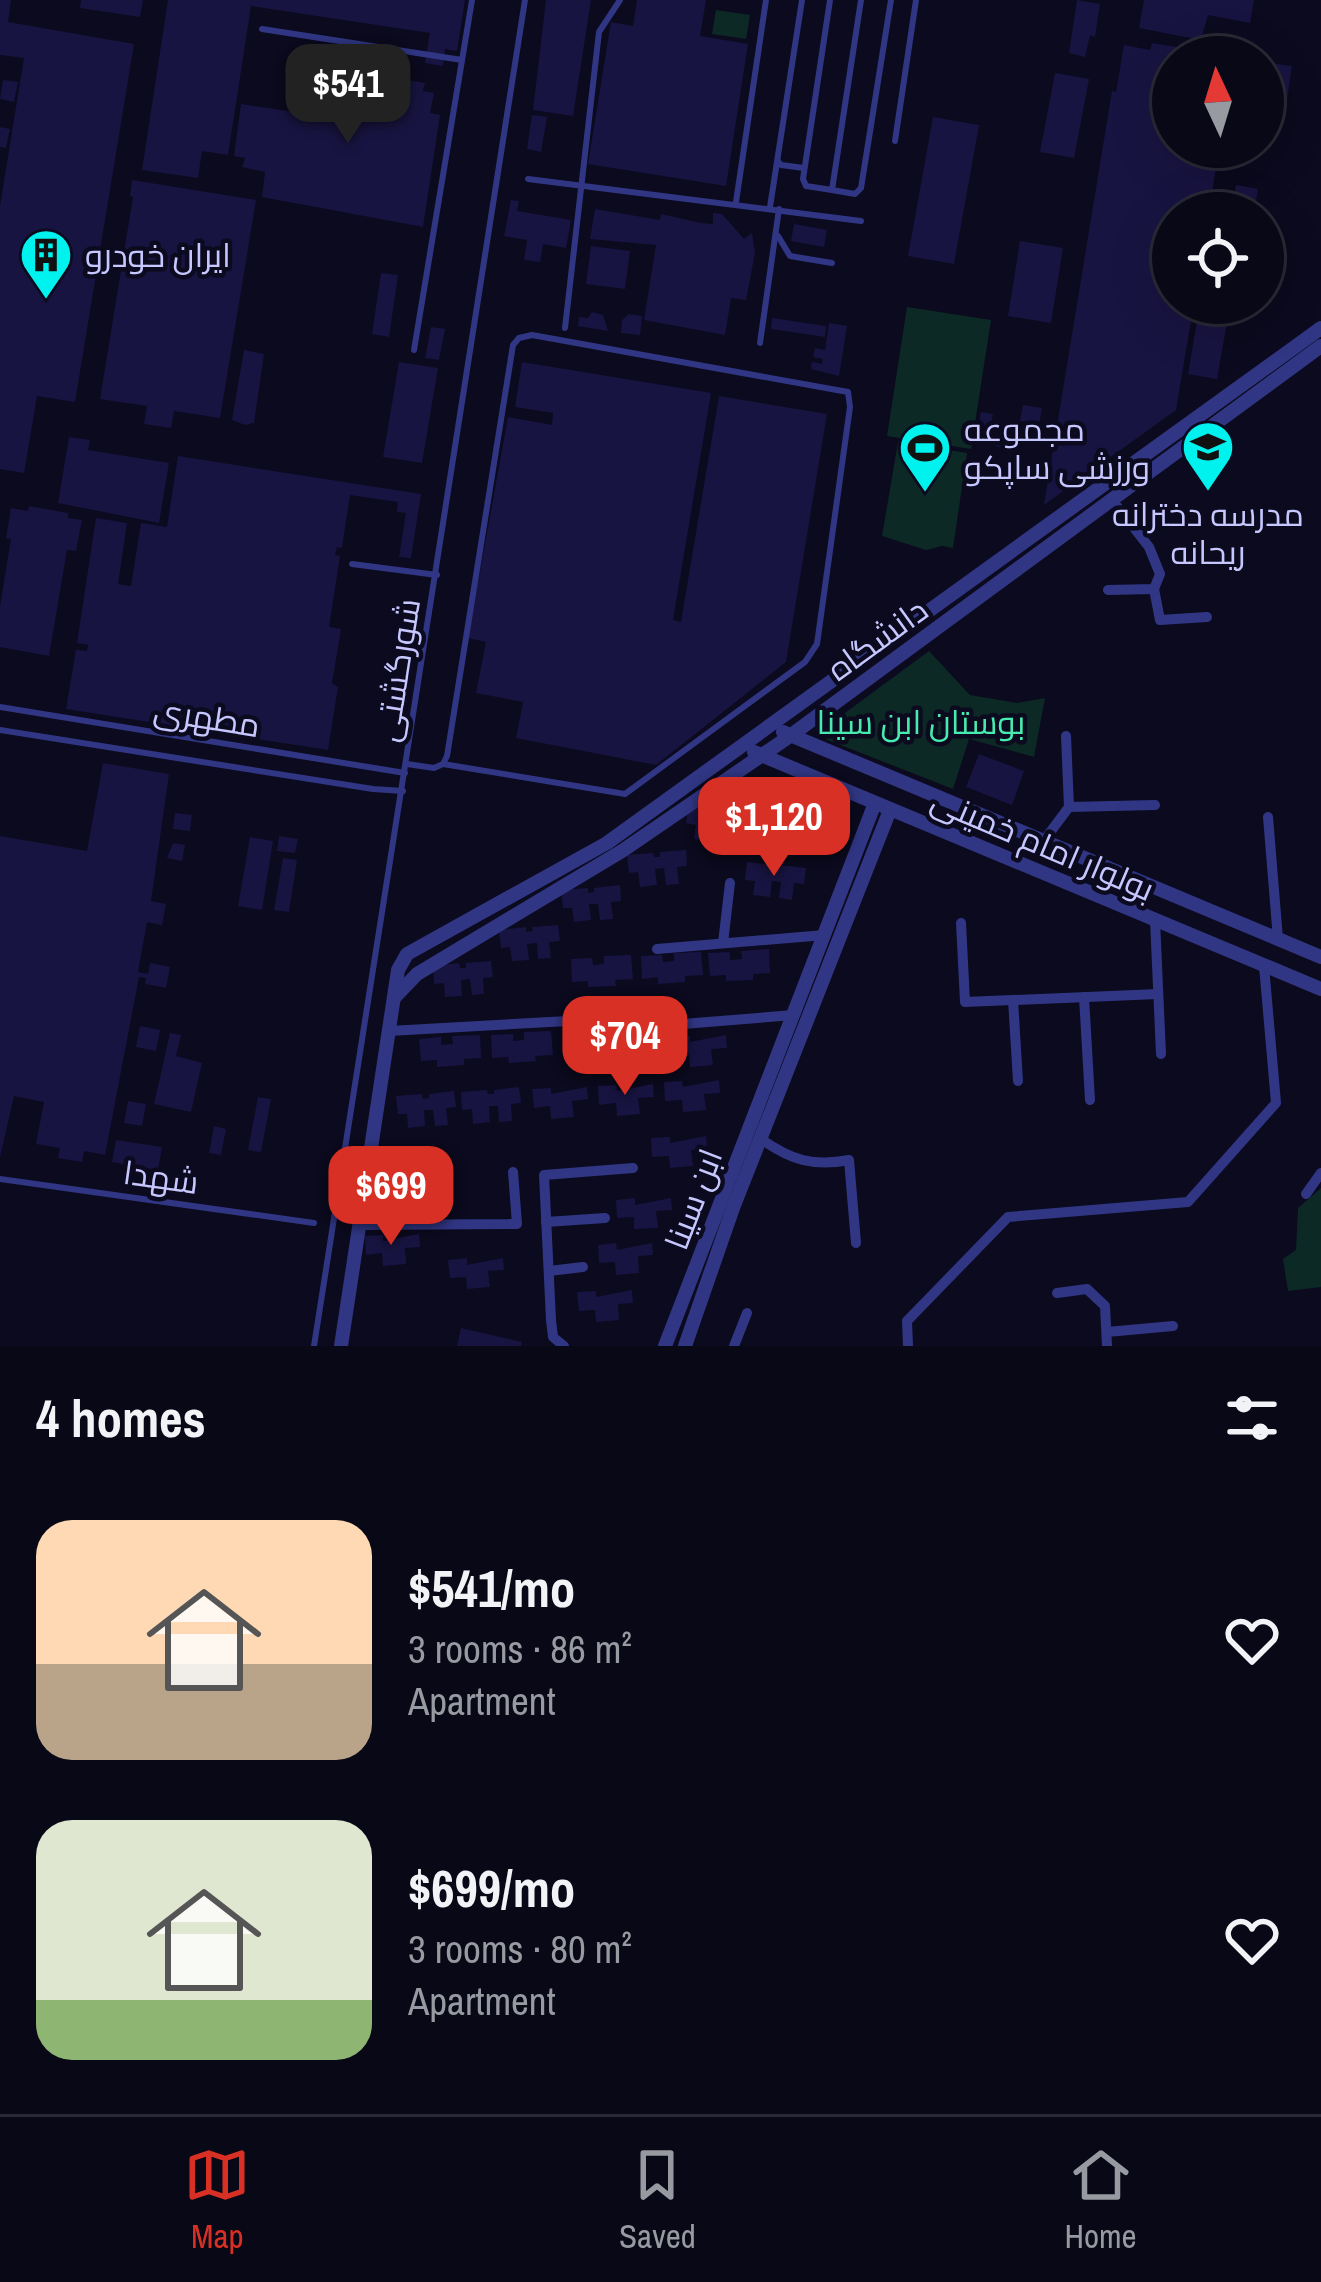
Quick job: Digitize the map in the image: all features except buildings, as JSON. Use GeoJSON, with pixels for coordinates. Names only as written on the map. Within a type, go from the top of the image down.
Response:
{"type":"FeatureCollection","features":[{"type":"Feature","properties":{"kind":"street","name":"دانشگاه"},"geometry":{"type":"LineString","coordinates":[[394,998],[417,974],[622,851],[751,751],[773,726],[1321,328]]}},
{"type":"Feature","properties":{"kind":"street","name":"دانشگاه"},"geometry":{"type":"LineString","coordinates":[[394,998],[400,962],[407,954],[607,843],[751,751],[790,736],[1321,346]]}},
{"type":"Feature","properties":{"kind":"street"},"geometry":{"type":"LineString","coordinates":[[1112,500],[1150,547],[1160,574],[1154,590],[1160,620],[1207,617]]}},
{"type":"Feature","properties":{"kind":"street"},"geometry":{"type":"LineString","coordinates":[[1108,590],[1154,590]]}},
{"type":"Feature","properties":{"kind":"street","name":"بولوار امام خمینی"},"geometry":{"type":"LineString","coordinates":[[773,726],[1321,957]]}},
{"type":"Feature","properties":{"kind":"street"},"geometry":{"type":"LineString","coordinates":[[1042,843],[1069,807],[1066,736]]}},
{"type":"Feature","properties":{"kind":"street","name":"بولوار امام خمینی"},"geometry":{"type":"LineString","coordinates":[[751,751],[1321,989]]}},
{"type":"Feature","properties":{"kind":"street"},"geometry":{"type":"LineString","coordinates":[[1069,807],[1155,805]]}},
{"type":"Feature","properties":{"kind":"street","name":"ابن سینا"},"geometry":{"type":"LineString","coordinates":[[665,1346],[825,935],[883,807]]}},
{"type":"Feature","properties":{"kind":"street","name":"ابن سینا"},"geometry":{"type":"LineString","coordinates":[[686,1346],[883,807]]}},
{"type":"Feature","properties":{"kind":"street"},"geometry":{"type":"LineString","coordinates":[[1268,817],[1278,940]]}},
{"type":"Feature","properties":{"kind":"street"},"geometry":{"type":"LineString","coordinates":[[722,944],[730,883]]}},
{"type":"Feature","properties":{"kind":"street"},"geometry":{"type":"LineString","coordinates":[[1155,920],[1161,1054]]}},
{"type":"Feature","properties":{"kind":"street"},"geometry":{"type":"LineString","coordinates":[[961,922],[964,1002],[1158,994]]}},
{"type":"Feature","properties":{"kind":"street"},"geometry":{"type":"LineString","coordinates":[[657,949],[825,935]]}},
{"type":"Feature","properties":{"kind":"street"},"geometry":{"type":"LineString","coordinates":[[908,1346],[907,1321],[1008,1217],[1188,1202],[1276,1103],[1264,966]]}},
{"type":"Feature","properties":{"kind":"street"},"geometry":{"type":"LineString","coordinates":[[341,1346],[394,998]]}},
{"type":"Feature","properties":{"kind":"street"},"geometry":{"type":"LineString","coordinates":[[1084,998],[1090,1100]]}},
{"type":"Feature","properties":{"kind":"street"},"geometry":{"type":"LineString","coordinates":[[1013,1000],[1018,1081]]}},
{"type":"Feature","properties":{"kind":"street"},"geometry":{"type":"LineString","coordinates":[[622,1029],[794,1015]]}},
{"type":"Feature","properties":{"kind":"street"},"geometry":{"type":"LineString","coordinates":[[389,1030],[568,1022]]}},
{"type":"Feature","properties":{"kind":"street"},"geometry":{"type":"LineString","coordinates":[[761,1139],[807,1164],[849,1160],[856,1243]]}},
{"type":"Feature","properties":{"kind":"street"},"geometry":{"type":"LineString","coordinates":[[564,1346],[553,1337],[544,1174],[633,1168]]}},
{"type":"Feature","properties":{"kind":"street"},"geometry":{"type":"LineString","coordinates":[[358,1225],[517,1224],[513,1172]]}},
{"type":"Feature","properties":{"kind":"street"},"geometry":{"type":"LineString","coordinates":[[1306,1193],[1321,1173]]}},
{"type":"Feature","properties":{"kind":"street"},"geometry":{"type":"LineString","coordinates":[[547,1222],[604,1218]]}},
{"type":"Feature","properties":{"kind":"street"},"geometry":{"type":"LineString","coordinates":[[549,1270],[583,1267]]}},
{"type":"Feature","properties":{"kind":"street"},"geometry":{"type":"LineString","coordinates":[[1057,1293],[1087,1289],[1105,1306],[1107,1339],[1173,1326]]}},
{"type":"Feature","properties":{"kind":"street"},"geometry":{"type":"LineString","coordinates":[[734,1346],[747,1312]]}},
{"type":"Feature","properties":{"kind":"lane"},"geometry":{"type":"LineString","coordinates":[[413,350],[472,0]]}},
{"type":"Feature","properties":{"kind":"lane","name":"شورگشتی"},"geometry":{"type":"LineString","coordinates":[[314,1346],[525,0]]}},
{"type":"Feature","properties":{"kind":"lane"},"geometry":{"type":"LineString","coordinates":[[565,328],[599,32],[620,0]]}},
{"type":"Feature","properties":{"kind":"lane"},"geometry":{"type":"LineString","coordinates":[[736,202],[766,0]]}},
{"type":"Feature","properties":{"kind":"lane"},"geometry":{"type":"LineString","coordinates":[[760,343],[776,233],[778,161],[802,0]]}},
{"type":"Feature","properties":{"kind":"lane"},"geometry":{"type":"LineString","coordinates":[[830,0],[804,168],[806,186],[855,194],[861,188],[891,0]]}},
{"type":"Feature","properties":{"kind":"lane"},"geometry":{"type":"LineString","coordinates":[[832,190],[861,0]]}},
{"type":"Feature","properties":{"kind":"lane"},"geometry":{"type":"LineString","coordinates":[[895,141],[916,0]]}},
{"type":"Feature","properties":{"kind":"lane"},"geometry":{"type":"LineString","coordinates":[[262,29],[462,60]]}},
{"type":"Feature","properties":{"kind":"lane"},"geometry":{"type":"LineString","coordinates":[[778,161],[804,168]]}},
{"type":"Feature","properties":{"kind":"lane"},"geometry":{"type":"LineString","coordinates":[[528,179],[861,221]]}},
{"type":"Feature","properties":{"kind":"lane"},"geometry":{"type":"LineString","coordinates":[[776,233],[790,256],[832,263]]}},
{"type":"Feature","properties":{"kind":"lane","name":"مطهری"},"geometry":{"type":"LineString","coordinates":[[0,707],[406,769],[443,764],[625,794],[806,662],[817,644],[850,407],[848,392],[532,335],[520,338],[514,344],[443,764]]}},
{"type":"Feature","properties":{"kind":"lane"},"geometry":{"type":"LineString","coordinates":[[352,564],[437,575]]}},
{"type":"Feature","properties":{"kind":"lane","name":"مطهری"},"geometry":{"type":"LineString","coordinates":[[0,730],[403,791]]}},
{"type":"Feature","properties":{"kind":"lane","name":"شهدا"},"geometry":{"type":"LineString","coordinates":[[0,1179],[314,1223]]}},
{"type":"Feature","properties":{"kind":"green space"},"geometry":{"type":"Polygon","coordinates":[[[716,10],[750,15],[746,39],[712,34],[716,10]]]}},
{"type":"Feature","properties":{"kind":"green space"},"geometry":{"type":"Polygon","coordinates":[[[907,307],[991,320],[971,449],[887,436],[907,307]]]}},
{"type":"Feature","properties":{"kind":"green space","name":"مجموعه ورزشی ساپکو"},"geometry":{"type":"Polygon","coordinates":[[[898,442],[967,453],[953,548],[926,550],[882,536],[898,442]]]}},
{"type":"Feature","properties":{"kind":"green space","name":"بوستان ابن سینا"},"geometry":{"type":"Polygon","coordinates":[[[929,651],[970,695],[1017,703],[1045,698],[1034,757],[969,739],[953,789],[815,735],[929,651]]]}},
{"type":"Feature","properties":{"kind":"green space"},"geometry":{"type":"Polygon","coordinates":[[[1321,1188],[1321,1287],[1288,1291],[1283,1259],[1296,1250],[1298,1208],[1321,1188]]]}},
{"type":"Feature","properties":{"kind":"place","name":"ایران خودرو"},"geometry":{"type":"Point","coordinates":[46,301]}},
{"type":"Feature","properties":{"kind":"place","name":"مدرسه دخترانه ریحانه"},"geometry":{"type":"Point","coordinates":[1208,493]}},
{"type":"Feature","properties":{"kind":"place","name":"مجموعه ورزشی ساپکو"},"geometry":{"type":"Point","coordinates":[925,494]}}]}
